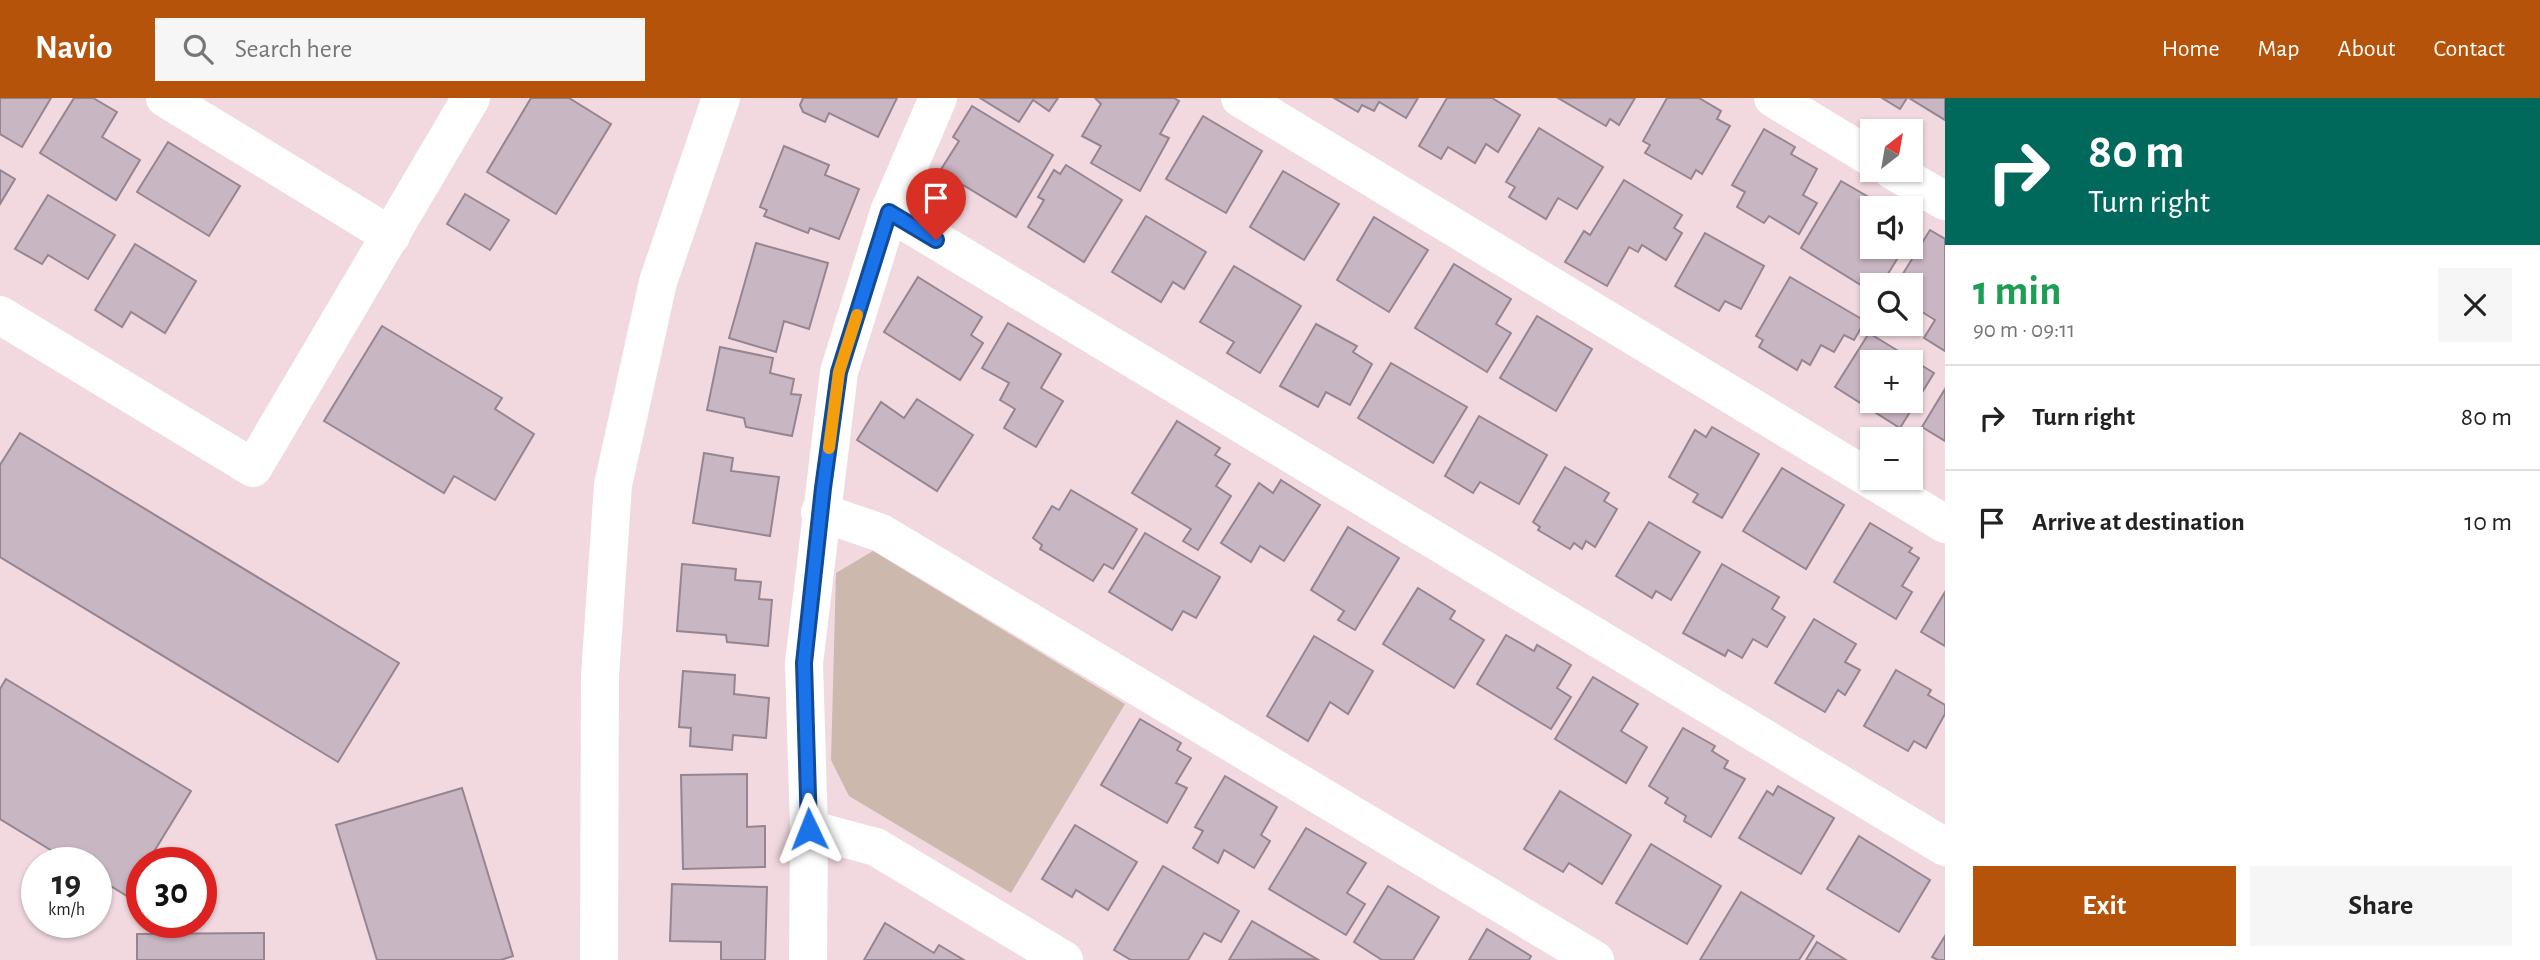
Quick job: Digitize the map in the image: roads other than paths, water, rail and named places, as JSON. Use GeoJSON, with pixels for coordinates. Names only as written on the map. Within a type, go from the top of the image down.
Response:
{"type":"FeatureCollection","features":[{"type":"Feature","properties":{"kind":"street"},"geometry":{"type":"LineString","coordinates":[[165,98],[391,236]]}},
{"type":"Feature","properties":{"kind":"street"},"geometry":{"type":"LineString","coordinates":[[0,315],[253,468],[471,98]]}},
{"type":"Feature","properties":{"kind":"street"},"geometry":{"type":"LineString","coordinates":[[599,960],[600,676],[613,485],[658,282],[721,98]]}},
{"type":"Feature","properties":{"kind":"street"},"geometry":{"type":"LineString","coordinates":[[808,960],[809,829],[804,663],[820,512],[839,372],[889,212],[938,98]]}},
{"type":"Feature","properties":{"kind":"street"},"geometry":{"type":"LineString","coordinates":[[1240,98],[1945,524]]}},
{"type":"Feature","properties":{"kind":"street"},"geometry":{"type":"LineString","coordinates":[[1773,98],[1860,151]]}},
{"type":"Feature","properties":{"kind":"street"},"geometry":{"type":"LineString","coordinates":[[1913,182],[1945,201]]}},
{"type":"Feature","properties":{"kind":"street"},"geometry":{"type":"LineString","coordinates":[[889,212],[1945,847]]}},
{"type":"Feature","properties":{"kind":"street"},"geometry":{"type":"LineString","coordinates":[[820,512],[881,533],[1595,960]]}},
{"type":"Feature","properties":{"kind":"street"},"geometry":{"type":"LineString","coordinates":[[809,829],[876,847],[1063,960]]}}]}
